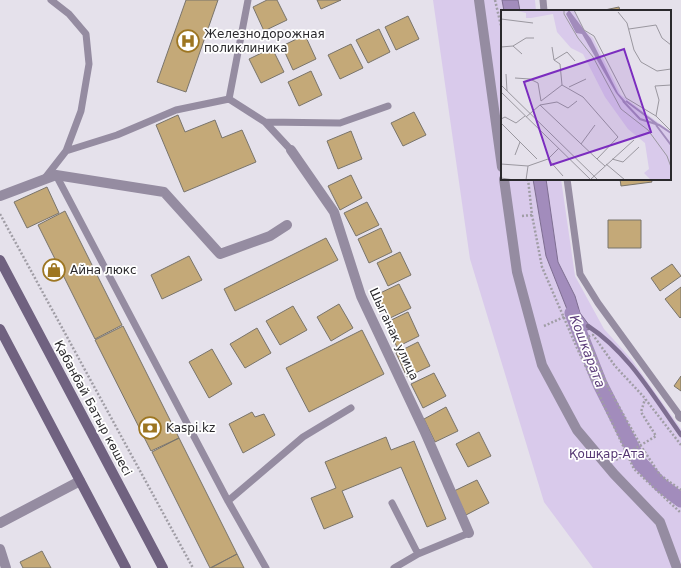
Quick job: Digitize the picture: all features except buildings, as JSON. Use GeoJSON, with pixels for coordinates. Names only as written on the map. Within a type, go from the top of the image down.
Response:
{"type":"FeatureCollection","features":[{"type":"Feature","properties":{"kind":"main road","name":"Қабанбай Батыр көшесі"},"geometry":{"type":"LineString","coordinates":[[0,260],[163,568]]}},
{"type":"Feature","properties":{"kind":"main road"},"geometry":{"type":"LineString","coordinates":[[0,329],[126,568]]}},
{"type":"Feature","properties":{"kind":"street"},"geometry":{"type":"LineString","coordinates":[[479,0],[501,160]]}},
{"type":"Feature","properties":{"kind":"street","name":"Шыганак улица"},"geometry":{"type":"LineString","coordinates":[[292,150],[334,212],[361,296],[424,430],[469,533]]}},
{"type":"Feature","properties":{"kind":"street"},"geometry":{"type":"LineString","coordinates":[[0,196],[56,175],[164,192],[220,254],[270,236],[287,225]]}},
{"type":"Feature","properties":{"kind":"street"},"geometry":{"type":"LineString","coordinates":[[504,180],[517,272],[542,365],[577,430],[614,474],[660,522],[677,568]]}},
{"type":"Feature","properties":{"kind":"street"},"geometry":{"type":"LineString","coordinates":[[0,523],[80,481]]}},
{"type":"Feature","properties":{"kind":"street"},"geometry":{"type":"LineString","coordinates":[[0,549],[6,568]]}},
{"type":"Feature","properties":{"kind":"lane"},"geometry":{"type":"LineString","coordinates":[[44,180],[66,151],[81,111],[89,64],[86,34],[70,14],[51,0]]}},
{"type":"Feature","properties":{"kind":"lane"},"geometry":{"type":"LineString","coordinates":[[229,99],[248,0]]}},
{"type":"Feature","properties":{"kind":"lane"},"geometry":{"type":"LineString","coordinates":[[543,0],[544,10]]}},
{"type":"Feature","properties":{"kind":"lane"},"geometry":{"type":"LineString","coordinates":[[66,151],[117,135],[176,110],[229,99],[265,122],[292,150]]}},
{"type":"Feature","properties":{"kind":"lane"},"geometry":{"type":"LineString","coordinates":[[265,122],[340,123],[388,106]]}},
{"type":"Feature","properties":{"kind":"lane"},"geometry":{"type":"LineString","coordinates":[[56,175],[228,501],[266,568]]}},
{"type":"Feature","properties":{"kind":"lane"},"geometry":{"type":"LineString","coordinates":[[567,180],[580,274],[598,303],[680,417]]}},
{"type":"Feature","properties":{"kind":"lane"},"geometry":{"type":"LineString","coordinates":[[228,501],[303,437],[351,408]]}},
{"type":"Feature","properties":{"kind":"lane"},"geometry":{"type":"LineString","coordinates":[[392,503],[418,554]]}},
{"type":"Feature","properties":{"kind":"lane"},"geometry":{"type":"LineString","coordinates":[[394,568],[418,554],[469,533]]}},
{"type":"Feature","properties":{"kind":"path"},"geometry":{"type":"LineString","coordinates":[[495,0],[501,26]]}},
{"type":"Feature","properties":{"kind":"path"},"geometry":{"type":"LineString","coordinates":[[528,180],[532,215],[542,267],[626,454],[634,469],[681,513]]}},
{"type":"Feature","properties":{"kind":"path"},"geometry":{"type":"LineString","coordinates":[[0,214],[193,568]]}},
{"type":"Feature","properties":{"kind":"path"},"geometry":{"type":"LineString","coordinates":[[533,331],[564,317]]}},
{"type":"Feature","properties":{"kind":"path"},"geometry":{"type":"LineString","coordinates":[[681,445],[645,398],[615,366],[593,335],[587,337],[608,387],[641,446],[660,475],[681,490]]}},
{"type":"Feature","properties":{"kind":"path"},"geometry":{"type":"LineString","coordinates":[[626,454],[656,436],[641,412],[645,398]]}},
{"type":"Feature","properties":{"kind":"green space","name":"Қошқар-Ата"},"geometry":{"type":"Polygon","coordinates":[[[433,0],[535,0],[536,10],[501,10],[501,180],[561,180],[575,276],[604,329],[632,360],[681,429],[681,568],[593,568],[544,502],[470,259],[433,0]]]}},
{"type":"Feature","properties":{"kind":"shaded area"},"geometry":{"type":"Polygon","coordinates":[[[502,0],[518,0],[520,10],[504,10],[502,0]]]}},
{"type":"Feature","properties":{"kind":"shaded area"},"geometry":{"type":"Polygon","coordinates":[[[533,180],[546,180],[558,262],[575,296],[580,313],[592,329],[576,332],[546,256],[533,180]]]}},
{"type":"Feature","properties":{"kind":"waterway","name":"Кошкарата"},"geometry":{"type":"LineString","coordinates":[[572,313],[600,384],[640,463],[661,485],[681,500]]}},
{"type":"Feature","properties":{"kind":"waterway"},"geometry":{"type":"LineString","coordinates":[[588,326],[628,362],[650,390],[681,435]]}},
{"type":"Feature","properties":{"kind":"place","name":"Железнодорожная поликлиника"},"geometry":{"type":"Point","coordinates":[188,41]}},
{"type":"Feature","properties":{"kind":"place","name":"Айна люкс"},"geometry":{"type":"Point","coordinates":[54,270]}},
{"type":"Feature","properties":{"kind":"place","name":"Kaspi.kz"},"geometry":{"type":"Point","coordinates":[150,428]}}]}
